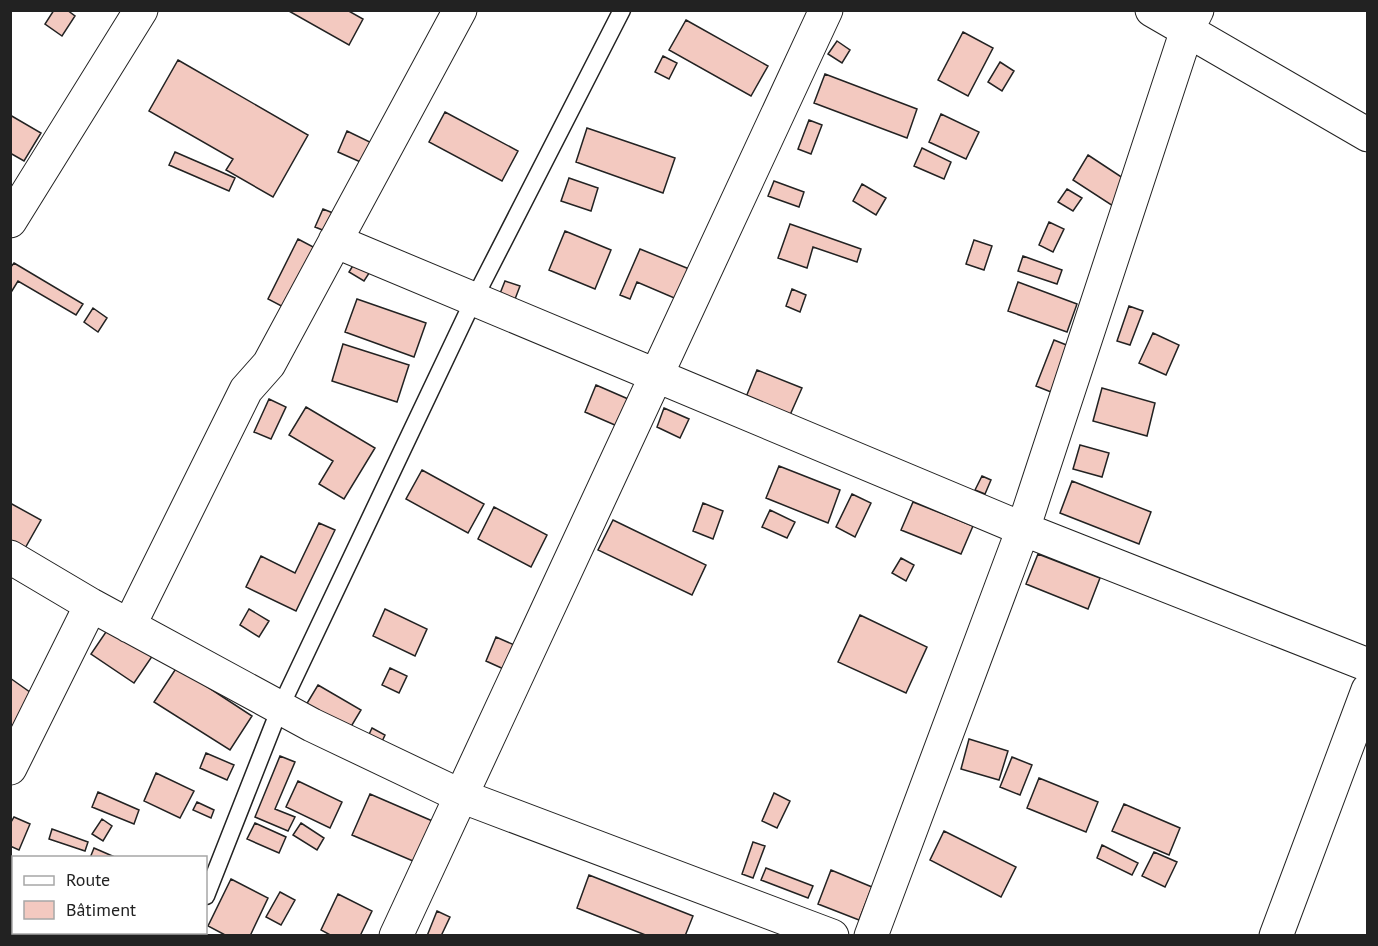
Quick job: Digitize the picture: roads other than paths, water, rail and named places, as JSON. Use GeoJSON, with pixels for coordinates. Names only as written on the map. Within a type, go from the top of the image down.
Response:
{"type":"FeatureCollection","features":[{"type":"Feature","properties":{"kind":"street"},"geometry":{"type":"LineString","coordinates":[[10,220],[141,10]]}},
{"type":"Feature","properties":{"kind":"street"},"geometry":{"type":"LineString","coordinates":[[129,626],[246,390],[268,364],[460,10]]}},
{"type":"Feature","properties":{"kind":"street"},"geometry":{"type":"LineString","coordinates":[[396,936],[826,10]]}},
{"type":"Feature","properties":{"kind":"street"},"geometry":{"type":"LineString","coordinates":[[1152,10],[1192,20],[1368,135]]}},
{"type":"Feature","properties":{"kind":"street"},"geometry":{"type":"LineString","coordinates":[[871,936],[1023,529],[1192,20]]}},
{"type":"Feature","properties":{"kind":"street"},"geometry":{"type":"LineString","coordinates":[[335,241],[1023,529],[1368,665]]}},
{"type":"Feature","properties":{"kind":"street"},"geometry":{"type":"LineString","coordinates":[[10,557],[91,605],[280,708],[461,796],[832,936]]}},
{"type":"Feature","properties":{"kind":"street"},"geometry":{"type":"LineString","coordinates":[[10,768],[91,605]]}},
{"type":"Feature","properties":{"kind":"street"},"geometry":{"type":"LineString","coordinates":[[1276,936],[1368,690]]}},
{"type":"Feature","properties":{"kind":"lane"},"geometry":{"type":"LineString","coordinates":[[207,893],[280,708],[474,299],[622,10]]}}]}
